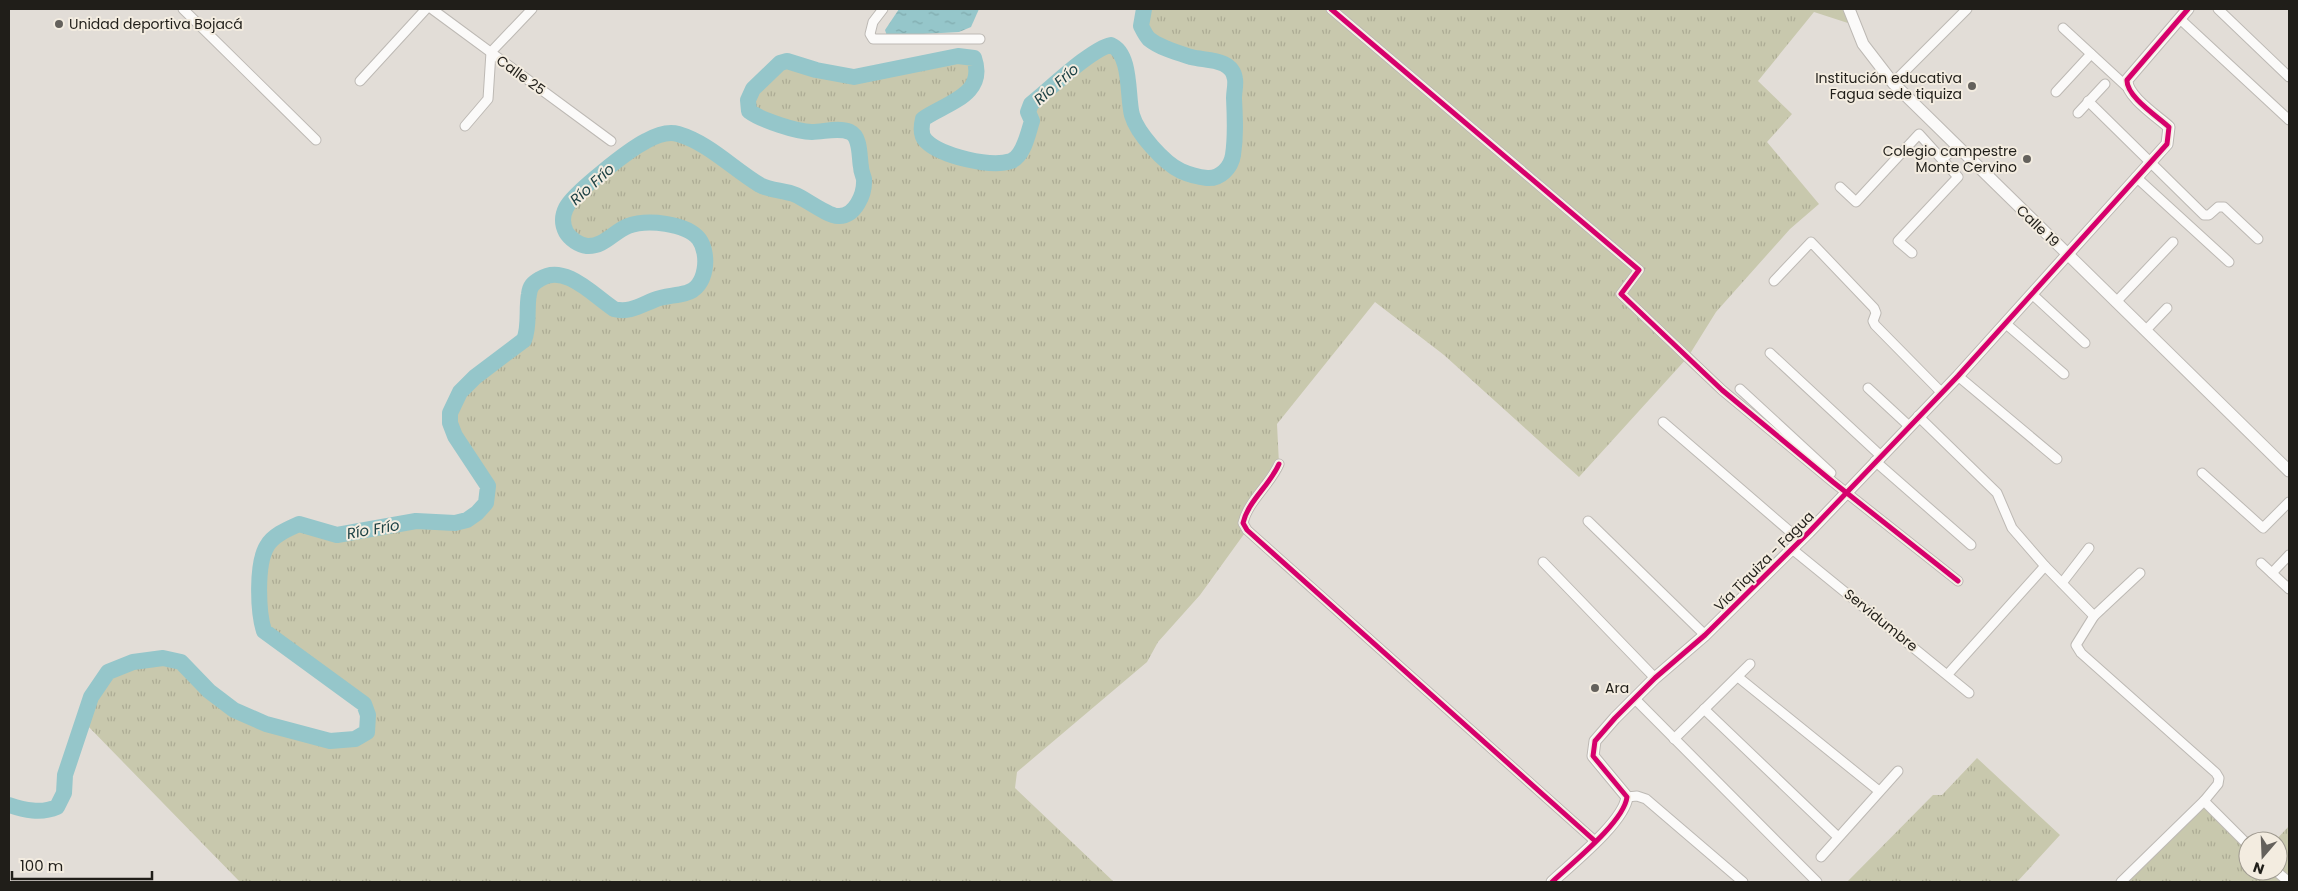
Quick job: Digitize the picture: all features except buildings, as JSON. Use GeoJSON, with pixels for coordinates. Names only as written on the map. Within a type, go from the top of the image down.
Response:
{"type":"FeatureCollection","features":[{"type":"Feature","properties":{"kind":"street"},"geometry":{"type":"LineString","coordinates":[[184,9],[316,140]]}},
{"type":"Feature","properties":{"kind":"street"},"geometry":{"type":"LineString","coordinates":[[360,81],[426,9]]}},
{"type":"Feature","properties":{"kind":"street","name":"Calle 25"},"geometry":{"type":"LineString","coordinates":[[432,9],[611,141]]}},
{"type":"Feature","properties":{"kind":"street"},"geometry":{"type":"LineString","coordinates":[[465,126],[488,99],[491,52],[532,9]]}},
{"type":"Feature","properties":{"kind":"street"},"geometry":{"type":"LineString","coordinates":[[883,9],[873,22],[870,34],[873,39],[980,39]]}},
{"type":"Feature","properties":{"kind":"street"},"geometry":{"type":"LineString","coordinates":[[1331,9],[1639,270],[1621,294],[1722,390],[1958,580]]}},
{"type":"Feature","properties":{"kind":"street","name":"Calle 19"},"geometry":{"type":"LineString","coordinates":[[1849,9],[1863,44],[1893,83],[2289,471]]}},
{"type":"Feature","properties":{"kind":"street"},"geometry":{"type":"LineString","coordinates":[[1893,83],[1967,9]]}},
{"type":"Feature","properties":{"kind":"street"},"geometry":{"type":"LineString","coordinates":[[2063,28],[2126,86],[2129,76],[2188,9]]}},
{"type":"Feature","properties":{"kind":"street"},"geometry":{"type":"LineString","coordinates":[[2218,9],[2289,77]]}},
{"type":"Feature","properties":{"kind":"street"},"geometry":{"type":"LineString","coordinates":[[2180,19],[2289,120]]}},
{"type":"Feature","properties":{"kind":"street"},"geometry":{"type":"LineString","coordinates":[[2056,92],[2091,54]]}},
{"type":"Feature","properties":{"kind":"street"},"geometry":{"type":"LineString","coordinates":[[2078,113],[2105,84]]}},
{"type":"Feature","properties":{"kind":"street","name":"Vía Tiquiza - Fagua"},"geometry":{"type":"LineString","coordinates":[[1627,798],[1597,763],[1592,748],[1595,740],[1655,678],[1705,636],[1797,545],[1958,376],[2167,144],[2169,127],[2131,94],[2126,86]]}},
{"type":"Feature","properties":{"kind":"street"},"geometry":{"type":"LineString","coordinates":[[2088,101],[2204,215],[2209,215],[2220,206],[2224,207],[2258,239]]}},
{"type":"Feature","properties":{"kind":"street"},"geometry":{"type":"LineString","coordinates":[[1840,187],[1856,202],[1918,134],[1958,177],[1898,241],[1912,253]]}},
{"type":"Feature","properties":{"kind":"street"},"geometry":{"type":"LineString","coordinates":[[1942,160],[1957,147]]}},
{"type":"Feature","properties":{"kind":"street"},"geometry":{"type":"LineString","coordinates":[[2136,178],[2229,262]]}},
{"type":"Feature","properties":{"kind":"street"},"geometry":{"type":"LineString","coordinates":[[1774,281],[1811,242],[1874,308],[1876,313],[1873,321],[1875,325],[1941,392]]}},
{"type":"Feature","properties":{"kind":"street"},"geometry":{"type":"LineString","coordinates":[[2116,302],[2174,242]]}},
{"type":"Feature","properties":{"kind":"street"},"geometry":{"type":"LineString","coordinates":[[2032,294],[2084,344]]}},
{"type":"Feature","properties":{"kind":"street"},"geometry":{"type":"LineString","coordinates":[[2146,330],[2168,308]]}},
{"type":"Feature","properties":{"kind":"street"},"geometry":{"type":"LineString","coordinates":[[2005,323],[2064,374]]}},
{"type":"Feature","properties":{"kind":"street"},"geometry":{"type":"LineString","coordinates":[[1770,353],[1970,545]]}},
{"type":"Feature","properties":{"kind":"street"},"geometry":{"type":"LineString","coordinates":[[1958,376],[2057,459]]}},
{"type":"Feature","properties":{"kind":"street"},"geometry":{"type":"LineString","coordinates":[[1868,388],[1909,426]]}},
{"type":"Feature","properties":{"kind":"street"},"geometry":{"type":"LineString","coordinates":[[1740,390],[1848,491]]}},
{"type":"Feature","properties":{"kind":"street"},"geometry":{"type":"LineString","coordinates":[[1918,416],[1997,493],[2012,528],[2045,566],[2094,616]]}},
{"type":"Feature","properties":{"kind":"street","name":"Servidumbre"},"geometry":{"type":"LineString","coordinates":[[1663,422],[1797,545],[1969,692]]}},
{"type":"Feature","properties":{"kind":"street"},"geometry":{"type":"LineString","coordinates":[[1279,464],[1275,474],[1245,515],[1243,523],[1247,530],[1595,841]]}},
{"type":"Feature","properties":{"kind":"street"},"geometry":{"type":"LineString","coordinates":[[2202,473],[2263,528],[2289,502]]}},
{"type":"Feature","properties":{"kind":"street"},"geometry":{"type":"LineString","coordinates":[[1588,520],[1705,636]]}},
{"type":"Feature","properties":{"kind":"street"},"geometry":{"type":"LineString","coordinates":[[2062,583],[2089,548]]}},
{"type":"Feature","properties":{"kind":"street"},"geometry":{"type":"LineString","coordinates":[[2272,573],[2289,555]]}},
{"type":"Feature","properties":{"kind":"street"},"geometry":{"type":"LineString","coordinates":[[1543,562],[1655,678]]}},
{"type":"Feature","properties":{"kind":"street"},"geometry":{"type":"LineString","coordinates":[[2261,563],[2289,589]]}},
{"type":"Feature","properties":{"kind":"street"},"geometry":{"type":"LineString","coordinates":[[1948,674],[2045,566]]}},
{"type":"Feature","properties":{"kind":"street"},"geometry":{"type":"LineString","coordinates":[[2121,882],[2204,801],[2218,784],[2219,778],[2216,773],[2081,653],[2076,645],[2094,616],[2140,573]]}},
{"type":"Feature","properties":{"kind":"street"},"geometry":{"type":"LineString","coordinates":[[1674,739],[1750,664]]}},
{"type":"Feature","properties":{"kind":"street"},"geometry":{"type":"LineString","coordinates":[[1738,676],[1878,792]]}},
{"type":"Feature","properties":{"kind":"street"},"geometry":{"type":"LineString","coordinates":[[1635,699],[1817,882]]}},
{"type":"Feature","properties":{"kind":"street"},"geometry":{"type":"LineString","coordinates":[[1704,710],[1838,837]]}},
{"type":"Feature","properties":{"kind":"street"},"geometry":{"type":"LineString","coordinates":[[1821,857],[1898,771]]}},
{"type":"Feature","properties":{"kind":"street"},"geometry":{"type":"LineString","coordinates":[[1552,882],[1622,814],[1627,798],[1637,796],[1646,799],[1743,882]]}},
{"type":"Feature","properties":{"kind":"street"},"geometry":{"type":"LineString","coordinates":[[2204,801],[2238,835]]}},
{"type":"Feature","properties":{"kind":"green space"},"geometry":{"type":"Polygon","coordinates":[[[1144,9],[1849,9],[1854,25],[1814,12],[1758,81],[1792,114],[1767,142],[1819,204],[1790,229],[1716,312],[1688,357],[1579,477],[1444,355],[1375,302],[1277,424],[1279,464],[1245,515],[1247,530],[1200,595],[1158,642],[1147,662],[1017,772],[1015,788],[1114,882],[240,882],[84,722],[93,697],[106,674],[121,666],[143,660],[167,659],[183,663],[233,709],[265,723],[310,737],[331,741],[350,739],[367,732],[368,715],[364,704],[264,631],[260,612],[259,588],[261,564],[267,546],[277,536],[299,524],[337,535],[416,521],[455,523],[467,520],[477,513],[486,503],[488,486],[455,436],[450,423],[450,413],[460,392],[475,377],[524,340],[527,329],[529,291],[538,280],[549,275],[569,278],[614,309],[621,310],[642,306],[670,295],[688,293],[697,287],[705,266],[703,249],[694,236],[679,227],[654,223],[632,225],[593,246],[581,244],[572,239],[565,229],[563,223],[566,208],[579,192],[602,172],[646,141],[662,134],[678,134],[710,150],[763,187],[796,195],[833,216],[845,215],[851,212],[860,200],[863,185],[859,147],[853,135],[844,130],[812,132],[789,128],[770,122],[749,111],[748,100],[753,89],[780,63],[787,61],[816,70],[854,77],[958,56],[974,58],[975,81],[970,89],[953,102],[923,119],[922,134],[924,139],[933,146],[954,156],[979,162],[1002,163],[1011,161],[1022,149],[1032,122],[1028,112],[1031,104],[1082,61],[1111,45],[1118,50],[1126,66],[1132,115],[1145,139],[1174,167],[1184,172],[1207,178],[1220,175],[1232,160],[1235,141],[1234,76],[1230,70],[1220,63],[1184,55],[1156,42],[1141,26],[1144,9]]]}},
{"type":"Feature","properties":{"kind":"green space"},"geometry":{"type":"Polygon","coordinates":[[[1977,758],[2060,835],[2017,882],[1847,882],[1933,795],[1942,795],[1977,758]]]}},
{"type":"Feature","properties":{"kind":"green space"},"geometry":{"type":"Polygon","coordinates":[[[2204,801],[2238,835],[2238,881],[2288,881],[2288,831],[2284,831],[2289,826],[2289,882],[2121,882],[2204,801]]]}},
{"type":"Feature","properties":{"kind":"water"},"geometry":{"type":"Polygon","coordinates":[[[899,9],[979,9],[971,27],[959,32],[887,36],[885,30],[899,9]]]}},
{"type":"Feature","properties":{"kind":"waterway","name":"Río Frío"},"geometry":{"type":"LineString","coordinates":[[9,805],[39,811],[57,807],[64,793],[65,775],[91,697],[108,672],[133,662],[163,658],[181,662],[209,691],[234,710],[266,724],[330,741],[355,739],[367,732],[368,715],[364,704],[264,631],[260,612],[259,588],[261,564],[267,546],[277,536],[299,524],[337,535],[416,521],[455,523],[467,520],[477,513],[486,503],[488,486],[455,436],[450,423],[450,413],[460,392],[475,377],[524,340],[527,329],[529,291],[538,280],[550,275],[569,278],[579,283],[614,309],[619,310],[639,307],[658,299],[686,293],[698,285],[704,270],[705,253],[699,239],[685,229],[666,224],[636,224],[628,226],[593,246],[587,246],[572,239],[565,229],[563,223],[566,208],[579,192],[646,141],[662,134],[678,134],[700,144],[764,187],[796,195],[823,211],[838,216],[849,213],[854,209],[861,198],[864,185],[859,148],[854,135],[841,130],[812,132],[789,128],[770,122],[749,111],[748,100],[753,89],[780,63],[787,61],[816,70],[854,77],[958,56],[974,58],[975,81],[970,89],[953,102],[923,119],[922,134],[924,139],[933,146],[954,156],[979,162],[1002,163],[1011,161],[1022,149],[1032,121],[1028,112],[1031,104],[1082,61],[1111,45],[1118,50],[1126,66],[1132,115],[1145,139],[1174,167],[1184,172],[1207,178],[1220,175],[1230,164],[1234,148],[1235,81],[1233,72],[1224,64],[1169,50],[1153,42],[1148,38],[1141,26],[1144,9]]}},
{"type":"Feature","properties":{"kind":"cycle path"},"geometry":{"type":"LineString","coordinates":[[1331,9],[1639,270],[1621,294],[1722,390],[1833,482],[1958,581]]}},
{"type":"Feature","properties":{"kind":"cycle path"},"geometry":{"type":"LineString","coordinates":[[1552,882],[1596,842],[1624,807],[1627,797],[1593,756],[1595,741],[1655,678],[1705,635],[1809,532],[1958,376],[2167,144],[2169,127],[2131,93],[2127,80],[2188,9]]}},
{"type":"Feature","properties":{"kind":"cycle path"},"geometry":{"type":"LineString","coordinates":[[1279,464],[1249,507],[1243,523],[1247,530],[1595,841]]}},
{"type":"Feature","properties":{"kind":"place","name":"Unidad deportiva Bojacá"},"geometry":{"type":"Point","coordinates":[59,24]}},
{"type":"Feature","properties":{"kind":"place","name":"Institución educativa Fagua sede tiquiza"},"geometry":{"type":"Point","coordinates":[1972,86]}},
{"type":"Feature","properties":{"kind":"place","name":"Colegio campestre Monte Cervino"},"geometry":{"type":"Point","coordinates":[2027,159]}},
{"type":"Feature","properties":{"kind":"place","name":"Ara"},"geometry":{"type":"Point","coordinates":[1595,688]}}]}
